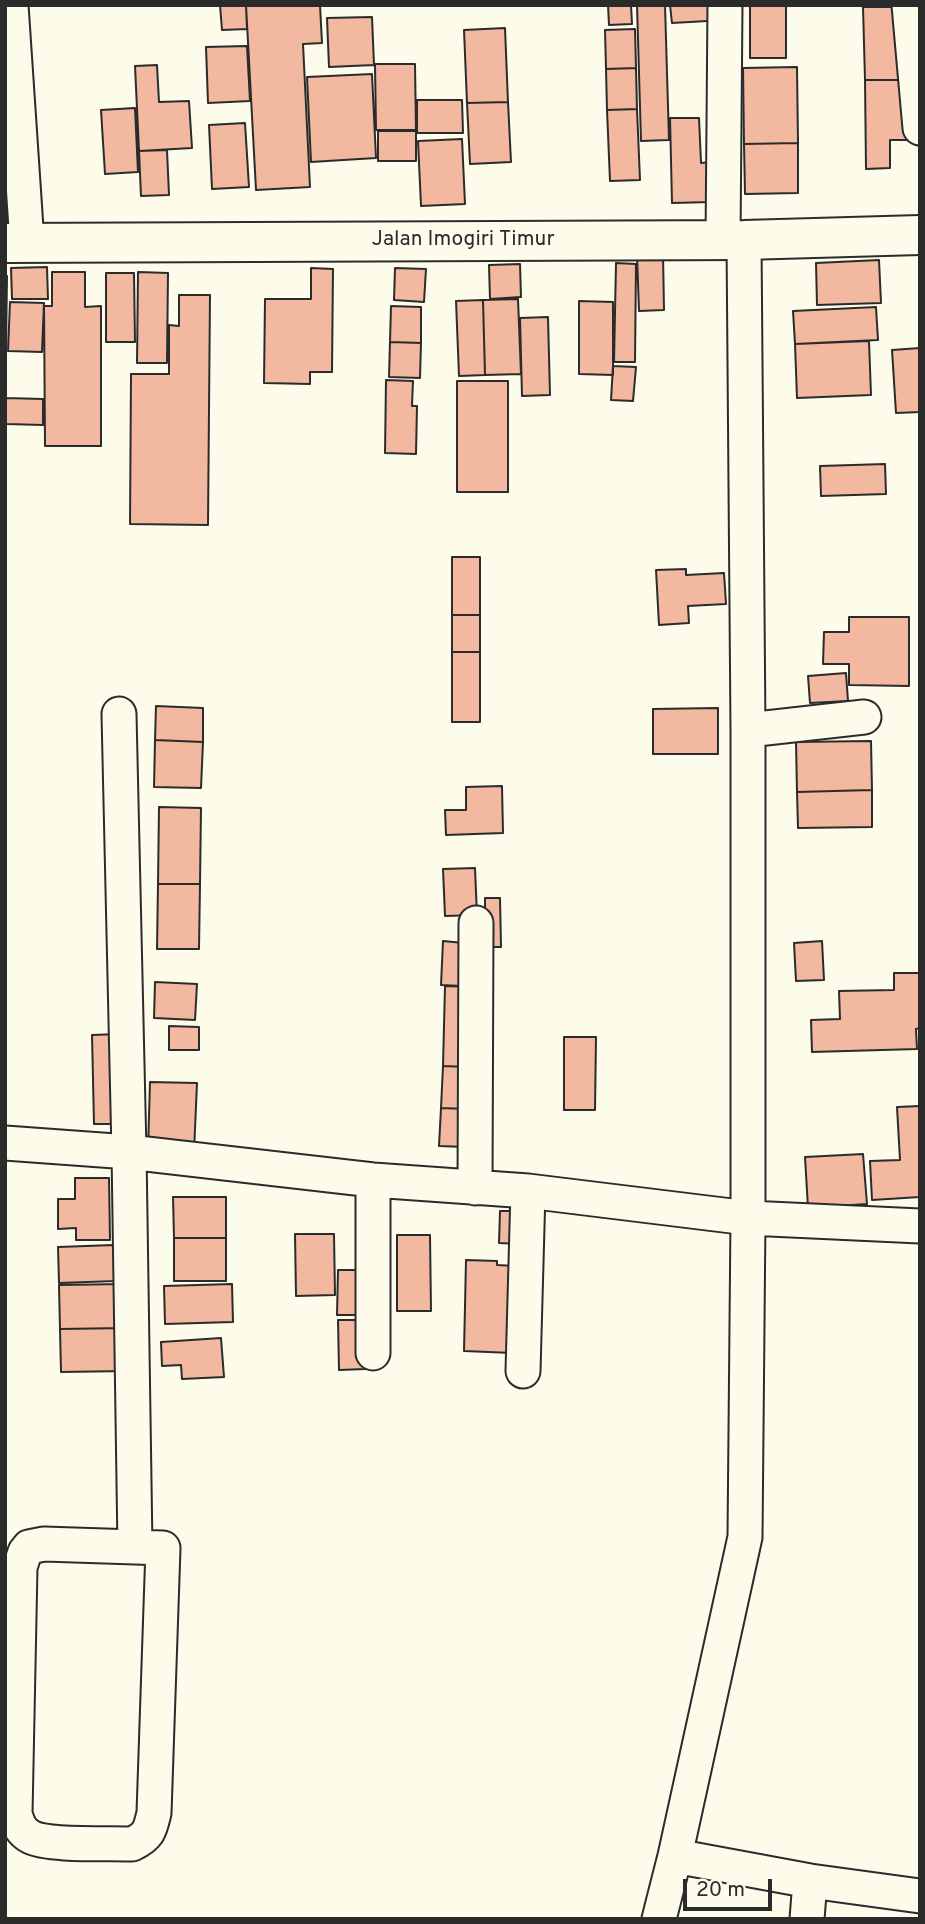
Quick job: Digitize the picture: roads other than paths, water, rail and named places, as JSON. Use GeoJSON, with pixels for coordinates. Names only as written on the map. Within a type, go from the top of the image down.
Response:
{"type":"FeatureCollection","features":[{"type":"Feature","properties":{"kind":"main road","name":"Jalan Imogiri Timur"},"geometry":{"type":"LineString","coordinates":[[16,243],[733,240],[920,234]]}},
{"type":"Feature","properties":{"kind":"street"},"geometry":{"type":"LineString","coordinates":[[11,5],[16,243]]}},
{"type":"Feature","properties":{"kind":"street"},"geometry":{"type":"LineString","coordinates":[[659,1919],[745,1537],[748,730],[725,5]]}},
{"type":"Feature","properties":{"kind":"street"},"geometry":{"type":"LineString","coordinates":[[909,5],[920,128]]}},
{"type":"Feature","properties":{"kind":"street"},"geometry":{"type":"LineString","coordinates":[[119,714],[135,1546]]}},
{"type":"Feature","properties":{"kind":"street"},"geometry":{"type":"LineString","coordinates":[[748,730],[864,717]]}},
{"type":"Feature","properties":{"kind":"street"},"geometry":{"type":"LineString","coordinates":[[475,1188],[476,923]]}},
{"type":"Feature","properties":{"kind":"street"},"geometry":{"type":"LineString","coordinates":[[5,1143],[129,1152],[373,1180],[528,1191],[748,1218],[920,1226]]}},
{"type":"Feature","properties":{"kind":"street"},"geometry":{"type":"LineString","coordinates":[[373,1180],[373,1353]]}},
{"type":"Feature","properties":{"kind":"street"},"geometry":{"type":"LineString","coordinates":[[523,1371],[528,1191]]}},
{"type":"Feature","properties":{"kind":"street"},"geometry":{"type":"LineString","coordinates":[[44,1544],[135,1546],[163,1548],[154,1813],[150,1829],[144,1839],[132,1844],[37,1839],[23,1831],[15,1814],[22,1557],[29,1547],[44,1544]]}},
{"type":"Feature","properties":{"kind":"street"},"geometry":{"type":"LineString","coordinates":[[675,1856],[810,1881],[920,1896]]}},
{"type":"Feature","properties":{"kind":"street"},"geometry":{"type":"LineString","coordinates":[[807,1919],[810,1881]]}}]}
